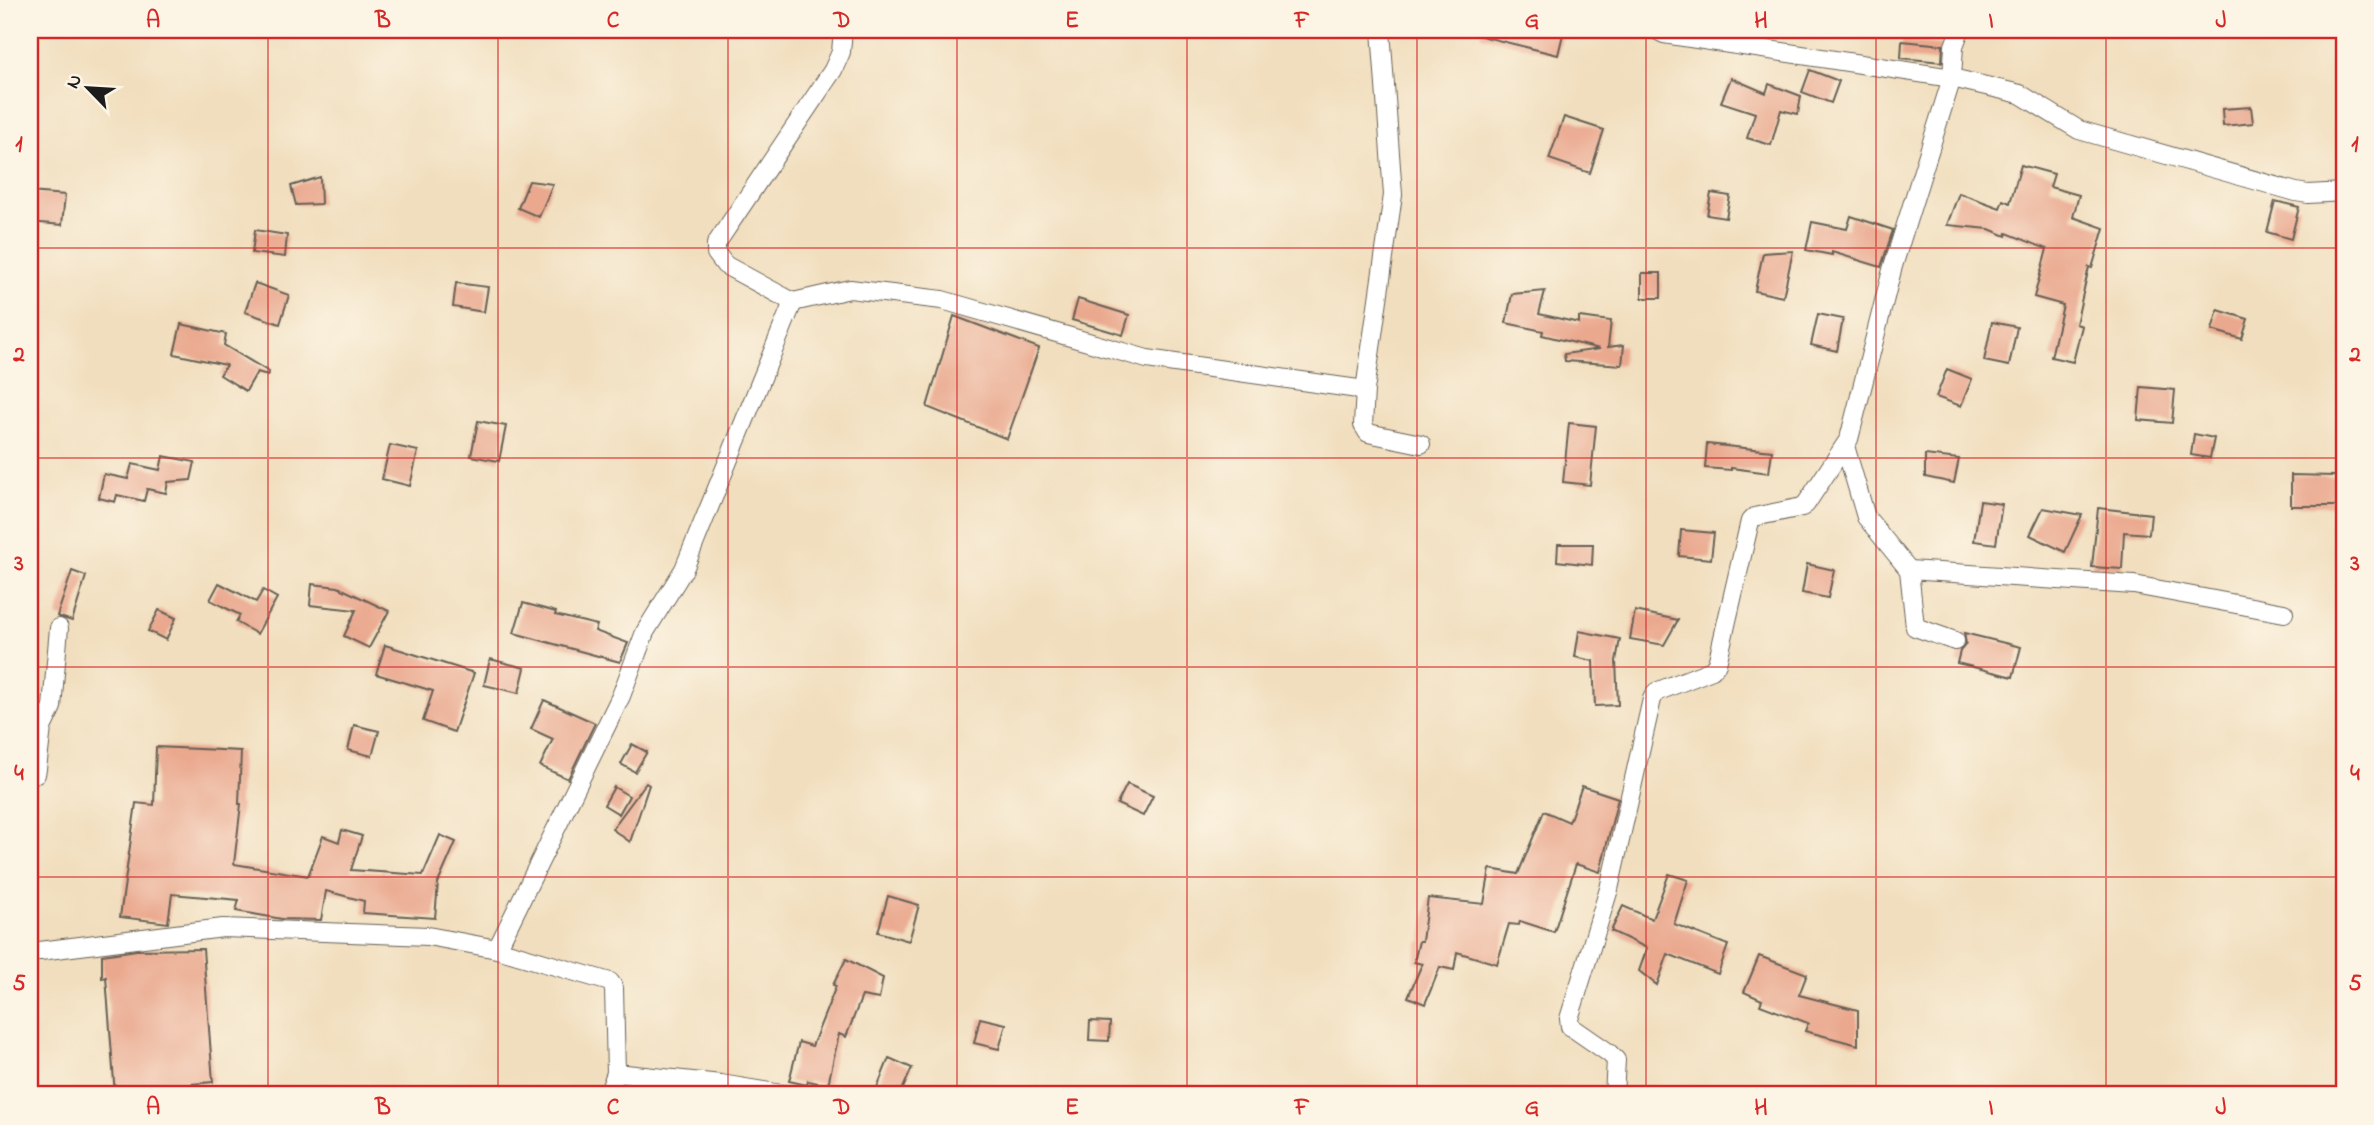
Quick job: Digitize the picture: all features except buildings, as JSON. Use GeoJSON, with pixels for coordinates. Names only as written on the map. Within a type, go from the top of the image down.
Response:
{"type":"FeatureCollection","features":[{"type":"Feature","properties":{"kind":"street"},"geometry":{"type":"LineString","coordinates":[[843,30],[841,52],[833,70],[716,244],[716,253],[725,265],[793,302],[850,289],[942,300],[1147,359],[1364,390]]}},
{"type":"Feature","properties":{"kind":"street"},"geometry":{"type":"LineString","coordinates":[[1381,30],[1393,195],[1364,390],[1363,425],[1368,433],[1421,444]]}},
{"type":"Feature","properties":{"kind":"street"},"geometry":{"type":"LineString","coordinates":[[1656,30],[1664,34],[1952,78],[2020,94],[2079,130],[2296,192],[2344,192]]}},
{"type":"Feature","properties":{"kind":"street"},"geometry":{"type":"LineString","coordinates":[[1614,1095],[1616,1060],[1570,1026],[1569,1019],[1609,889],[1652,699],[1656,692],[1712,670],[1717,664],[1750,521],[1754,517],[1806,504],[1849,439],[1892,266],[1952,78],[1954,46],[1960,30]]}},
{"type":"Feature","properties":{"kind":"street"},"geometry":{"type":"LineString","coordinates":[[497,949],[621,696],[645,632],[684,569],[793,302]]}},
{"type":"Feature","properties":{"kind":"street"},"geometry":{"type":"LineString","coordinates":[[1845,446],[1866,517],[1909,570],[1915,627],[1955,641]]}},
{"type":"Feature","properties":{"kind":"street"},"geometry":{"type":"LineString","coordinates":[[1909,570],[2134,585],[2284,612]]}},
{"type":"Feature","properties":{"kind":"street"},"geometry":{"type":"LineString","coordinates":[[30,777],[36,774],[42,728],[52,707],[59,628]]}},
{"type":"Feature","properties":{"kind":"street"},"geometry":{"type":"LineString","coordinates":[[30,950],[40,951],[223,928],[428,936],[497,949],[610,982],[614,988],[616,1073],[608,1095]]}},
{"type":"Feature","properties":{"kind":"street"},"geometry":{"type":"LineString","coordinates":[[616,1073],[719,1090],[788,1095]]}}]}
